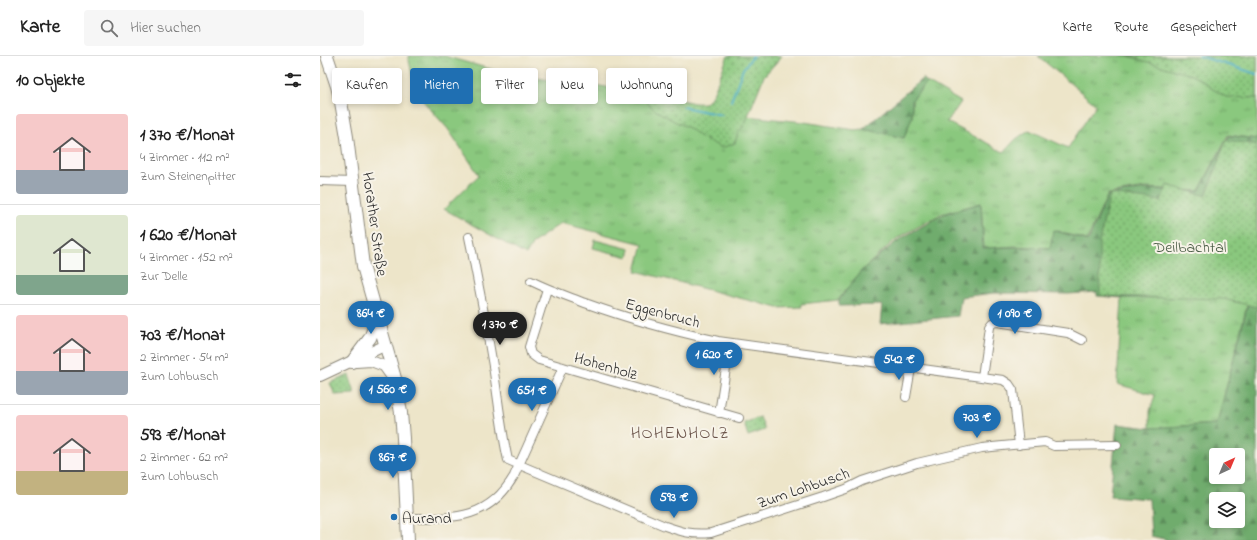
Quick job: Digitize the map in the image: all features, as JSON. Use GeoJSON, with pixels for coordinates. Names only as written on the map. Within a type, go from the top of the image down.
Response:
{"type":"FeatureCollection","features":[{"type":"Feature","properties":{"kind":"main road","name":"Horather Straße"},"geometry":{"type":"LineString","coordinates":[[327,56],[341,102],[353,182],[356,218],[363,266],[396,382],[402,423],[408,540]]}},
{"type":"Feature","properties":{"kind":"main road"},"geometry":{"type":"LineString","coordinates":[[352,362],[370,338],[378,318]]}},
{"type":"Feature","properties":{"kind":"street"},"geometry":{"type":"LineString","coordinates":[[320,181],[353,182]]}},
{"type":"Feature","properties":{"kind":"street","name":"Zum Lohbusch"},"geometry":{"type":"LineString","coordinates":[[469,237],[480,288],[504,443],[508,460],[665,526],[699,534],[711,533],[823,497],[846,489],[862,481],[917,463],[982,448],[1045,442],[1054,446],[1117,445]]}},
{"type":"Feature","properties":{"kind":"street","name":"Eggenbruch"},"geometry":{"type":"LineString","coordinates":[[531,281],[547,289],[617,315],[680,332],[730,343],[1003,380],[1010,384],[1013,390],[1019,445]]}},
{"type":"Feature","properties":{"kind":"street","name":"Hohenholz"},"geometry":{"type":"LineString","coordinates":[[547,289],[529,347],[532,354],[539,360],[739,418]]}},
{"type":"Feature","properties":{"kind":"street"},"geometry":{"type":"LineString","coordinates":[[982,377],[989,328],[992,323],[997,322],[1068,333],[1082,340]]}},
{"type":"Feature","properties":{"kind":"street"},"geometry":{"type":"LineString","coordinates":[[719,413],[730,343]]}},
{"type":"Feature","properties":{"kind":"street"},"geometry":{"type":"LineString","coordinates":[[320,376],[386,345]]}},
{"type":"Feature","properties":{"kind":"street"},"geometry":{"type":"LineString","coordinates":[[352,362],[371,361],[384,366],[396,382]]}},
{"type":"Feature","properties":{"kind":"street"},"geometry":{"type":"LineString","coordinates":[[407,518],[445,518],[463,516],[484,507],[499,496],[508,487],[514,476],[563,367]]}},
{"type":"Feature","properties":{"kind":"street"},"geometry":{"type":"LineString","coordinates":[[906,397],[911,368]]}},
{"type":"Feature","properties":{"kind":"green space"},"geometry":{"type":"Polygon","coordinates":[[[408,56],[444,56],[487,68],[481,68],[481,104],[538,104],[538,78],[546,79],[546,104],[598,104],[598,86],[606,87],[606,104],[687,104],[727,114],[804,122],[855,130],[863,129],[904,138],[912,117],[912,100],[927,82],[961,102],[947,122],[1004,152],[1016,139],[1029,130],[1068,148],[1096,105],[1038,56],[1257,56],[1257,139],[1228,135],[1199,191],[1146,188],[1108,194],[1087,240],[1054,230],[1050,248],[1017,246],[984,248],[981,203],[941,214],[896,239],[861,271],[838,300],[801,304],[802,307],[778,308],[636,271],[643,244],[561,223],[533,243],[526,255],[444,209],[479,175],[448,129],[426,104],[473,104],[473,68],[411,68],[408,56]]]}},
{"type":"Feature","properties":{"kind":"green space"},"geometry":{"type":"Polygon","coordinates":[[[728,56],[782,56],[764,76],[744,126],[738,133],[735,143],[722,148],[655,110],[648,104],[687,104],[687,101],[705,103],[713,94],[728,56]]]}},
{"type":"Feature","properties":{"kind":"green space"},"geometry":{"type":"Polygon","coordinates":[[[1128,56],[1257,56],[1257,98],[1226,97],[1203,81],[1191,75],[1128,56]]]}},
{"type":"Feature","properties":{"kind":"green space"},"geometry":{"type":"Polygon","coordinates":[[[923,78],[927,82],[912,100],[912,117],[904,138],[863,129],[923,78]]]}},
{"type":"Feature","properties":{"kind":"green space"},"geometry":{"type":"Polygon","coordinates":[[[1229,136],[1257,139],[1257,540],[1168,540],[1151,536],[1149,499],[1110,496],[1117,424],[1150,428],[1217,424],[1250,296],[1122,298],[1097,296],[1097,292],[1068,294],[994,293],[961,297],[958,316],[880,324],[882,305],[839,306],[839,300],[861,271],[898,240],[944,214],[981,203],[983,248],[1050,248],[1053,230],[1088,241],[1108,195],[1146,189],[1199,191],[1229,136]]]}},
{"type":"Feature","properties":{"kind":"green space","name":"Deilbachtal"},"geometry":{"type":"Polygon","coordinates":[[[1226,140],[1257,145],[1257,307],[1223,299],[1100,296],[1099,242],[1110,194],[1161,201],[1167,185],[1206,196],[1226,140]]]}},
{"type":"Feature","properties":{"kind":"green space"},"geometry":{"type":"Polygon","coordinates":[[[595,240],[630,249],[628,257],[593,248],[595,240]]]}},
{"type":"Feature","properties":{"kind":"green space"},"geometry":{"type":"Polygon","coordinates":[[[1249,297],[1217,424],[1150,428],[1150,411],[1155,395],[1117,384],[1122,298],[1249,297]]]}},
{"type":"Feature","properties":{"kind":"green space"},"geometry":{"type":"Polygon","coordinates":[[[349,375],[354,394],[335,395],[330,383],[349,375]]]}},
{"type":"Feature","properties":{"kind":"green space"},"geometry":{"type":"Polygon","coordinates":[[[760,417],[765,430],[748,436],[744,423],[760,417]]]}},
{"type":"Feature","properties":{"kind":"waterway"},"geometry":{"type":"LineString","coordinates":[[731,101],[743,69],[753,56]]}},
{"type":"Feature","properties":{"kind":"waterway"},"geometry":{"type":"LineString","coordinates":[[1199,56],[1257,74]]}},
{"type":"Feature","properties":{"kind":"waterway"},"geometry":{"type":"LineString","coordinates":[[683,107],[722,115]]}},
{"type":"Feature","properties":{"kind":"place","name":"Aurand"},"geometry":{"type":"Point","coordinates":[394,517]}},
{"type":"Feature","properties":{"kind":"district","name":"HOHENHOLZ"},"geometry":{"type":"Point","coordinates":[680,432]}}]}
